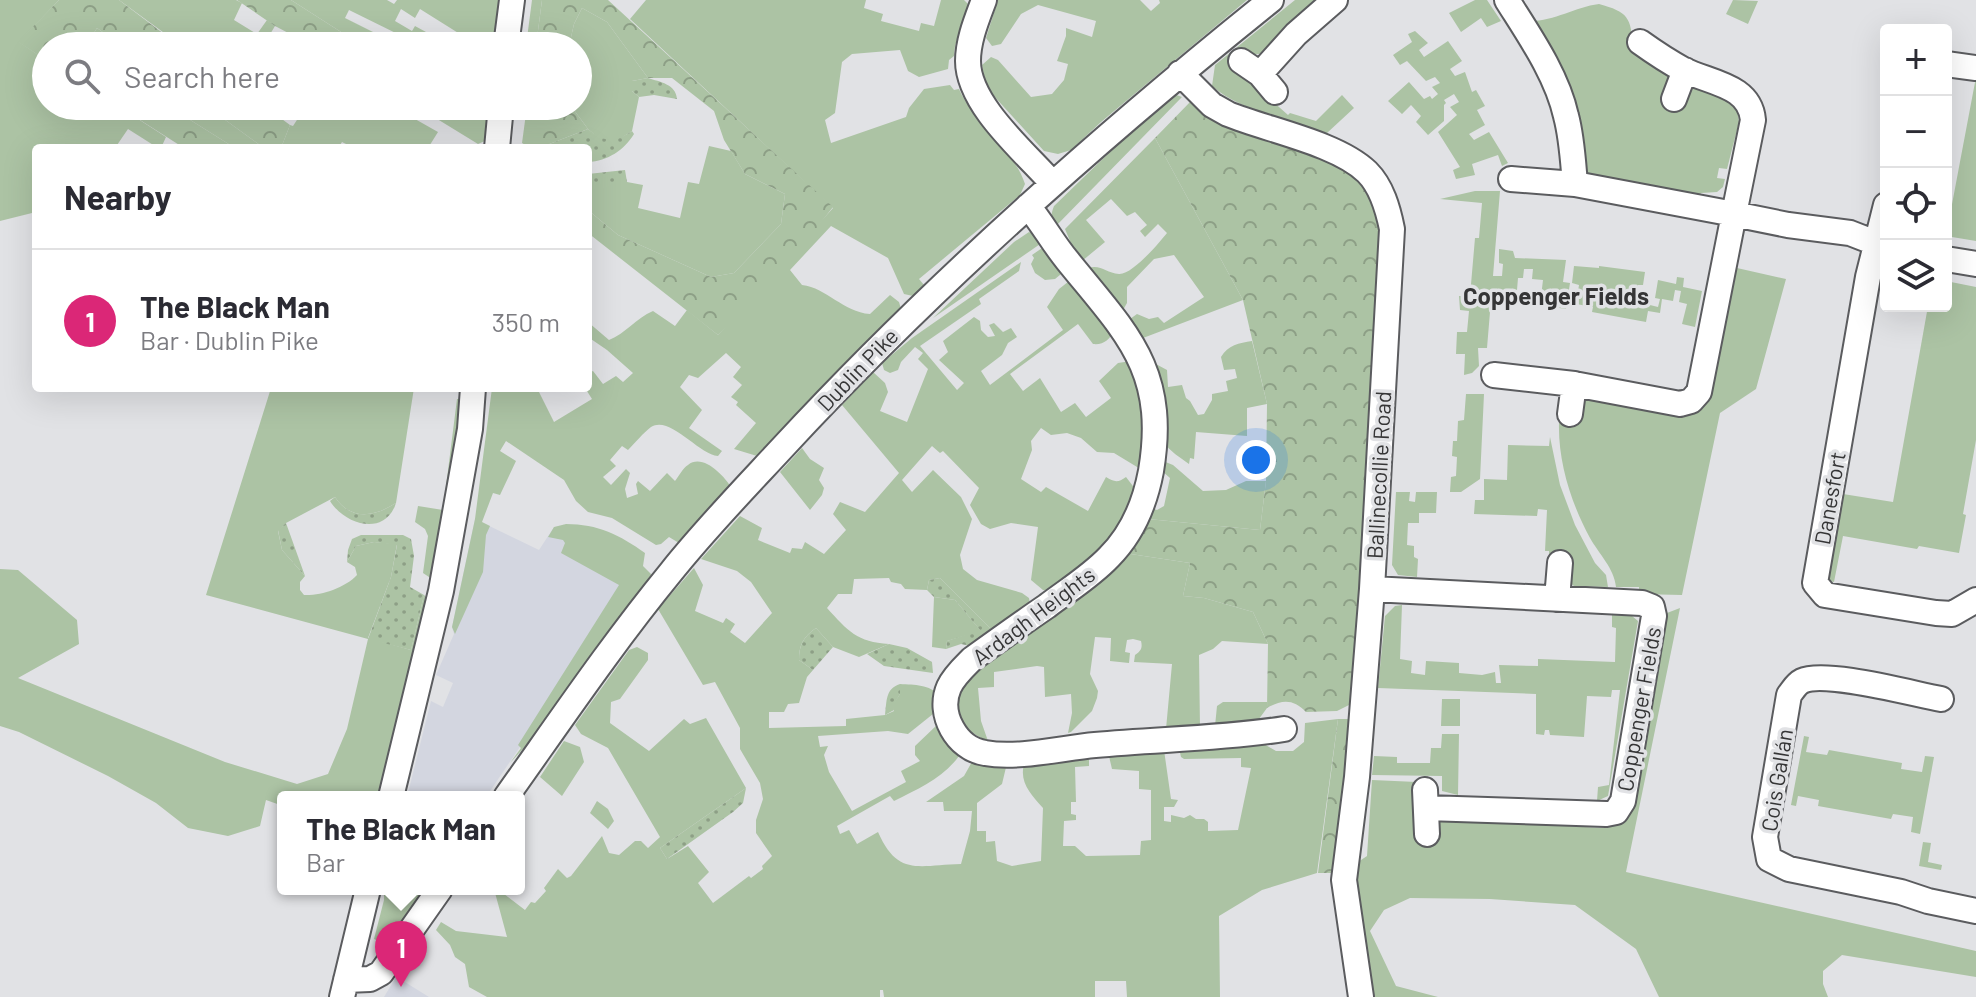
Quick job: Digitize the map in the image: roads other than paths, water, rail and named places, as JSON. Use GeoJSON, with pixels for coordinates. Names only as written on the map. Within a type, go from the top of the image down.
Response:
{"type":"FeatureCollection","features":[{"type":"Feature","properties":{"kind":"street"},"geometry":{"type":"LineString","coordinates":[[508,32],[512,0]]}},
{"type":"Feature","properties":{"kind":"street"},"geometry":{"type":"LineString","coordinates":[[984,0],[969,50],[972,85],[990,113],[1053,184]]}},
{"type":"Feature","properties":{"kind":"street","name":"Dublin Pike"},"geometry":{"type":"LineString","coordinates":[[510,791],[597,668],[672,570],[888,336],[1053,184],[1180,73],[1271,0]]}},
{"type":"Feature","properties":{"kind":"street"},"geometry":{"type":"LineString","coordinates":[[1259,76],[1296,34],[1335,0]]}},
{"type":"Feature","properties":{"kind":"street"},"geometry":{"type":"LineString","coordinates":[[1507,0],[1558,93],[1566,115],[1575,184]]}},
{"type":"Feature","properties":{"kind":"street"},"geometry":{"type":"LineString","coordinates":[[1494,375],[1574,384],[1680,404],[1691,401],[1699,392],[1753,120],[1752,109],[1736,90],[1685,70],[1640,42]]}},
{"type":"Feature","properties":{"kind":"street"},"geometry":{"type":"LineString","coordinates":[[1952,65],[1976,68]]}},
{"type":"Feature","properties":{"kind":"street"},"geometry":{"type":"LineString","coordinates":[[1674,99],[1685,70]]}},
{"type":"Feature","properties":{"kind":"street","name":"Ballinecollie Road"},"geometry":{"type":"LineString","coordinates":[[1180,73],[1212,105],[1228,114],[1344,156],[1368,173],[1389,211],[1392,229],[1372,589],[1357,777],[1344,880],[1361,997]]}},
{"type":"Feature","properties":{"kind":"street"},"geometry":{"type":"LineString","coordinates":[[497,144],[500,120]]}},
{"type":"Feature","properties":{"kind":"street"},"geometry":{"type":"LineString","coordinates":[[1511,179],[1575,184],[1788,225],[1850,233],[1880,246]]}},
{"type":"Feature","properties":{"kind":"street","name":"Ardagh Heights"},"geometry":{"type":"LineString","coordinates":[[1028,206],[1118,320],[1140,358],[1153,393],[1156,420],[1152,466],[1141,509],[1128,534],[1111,556],[960,670],[947,692],[946,714],[952,728],[969,748],[1001,754],[1098,744],[1216,738],[1284,729]]}},
{"type":"Feature","properties":{"kind":"street","name":"Danesfort"},"geometry":{"type":"LineString","coordinates":[[1880,246],[1815,583],[1825,595],[1936,613],[1952,614],[1976,600]]}},
{"type":"Feature","properties":{"kind":"street"},"geometry":{"type":"LineString","coordinates":[[1952,260],[1976,264]]}},
{"type":"Feature","properties":{"kind":"street"},"geometry":{"type":"LineString","coordinates":[[1570,414],[1574,384]]}},
{"type":"Feature","properties":{"kind":"street"},"geometry":{"type":"LineString","coordinates":[[392,791],[441,591],[470,429],[473,392]]}},
{"type":"Feature","properties":{"kind":"street"},"geometry":{"type":"LineString","coordinates":[[1557,599],[1560,563]]}},
{"type":"Feature","properties":{"kind":"street","name":"Coppenger Fields"},"geometry":{"type":"LineString","coordinates":[[1372,589],[1642,603],[1652,607],[1654,616],[1623,801],[1616,812],[1606,814],[1426,799],[1427,834]]}},
{"type":"Feature","properties":{"kind":"street","name":"Cois Gallán"},"geometry":{"type":"LineString","coordinates":[[1941,699],[1834,679],[1810,679],[1798,683],[1789,695],[1765,837],[1766,849],[1769,859],[1789,869],[1976,911]]}},
{"type":"Feature","properties":{"kind":"street"},"geometry":{"type":"LineString","coordinates":[[344,989],[367,895]]}},
{"type":"Feature","properties":{"kind":"street"},"geometry":{"type":"LineString","coordinates":[[344,989],[381,973],[436,895]]}},
{"type":"Feature","properties":{"kind":"place","name":"The Black Man"},"geometry":{"type":"Point","coordinates":[401,987]}},
{"type":"Feature","properties":{"kind":"district","name":"Coppenger Fields"},"geometry":{"type":"Point","coordinates":[1556,295]}}]}
